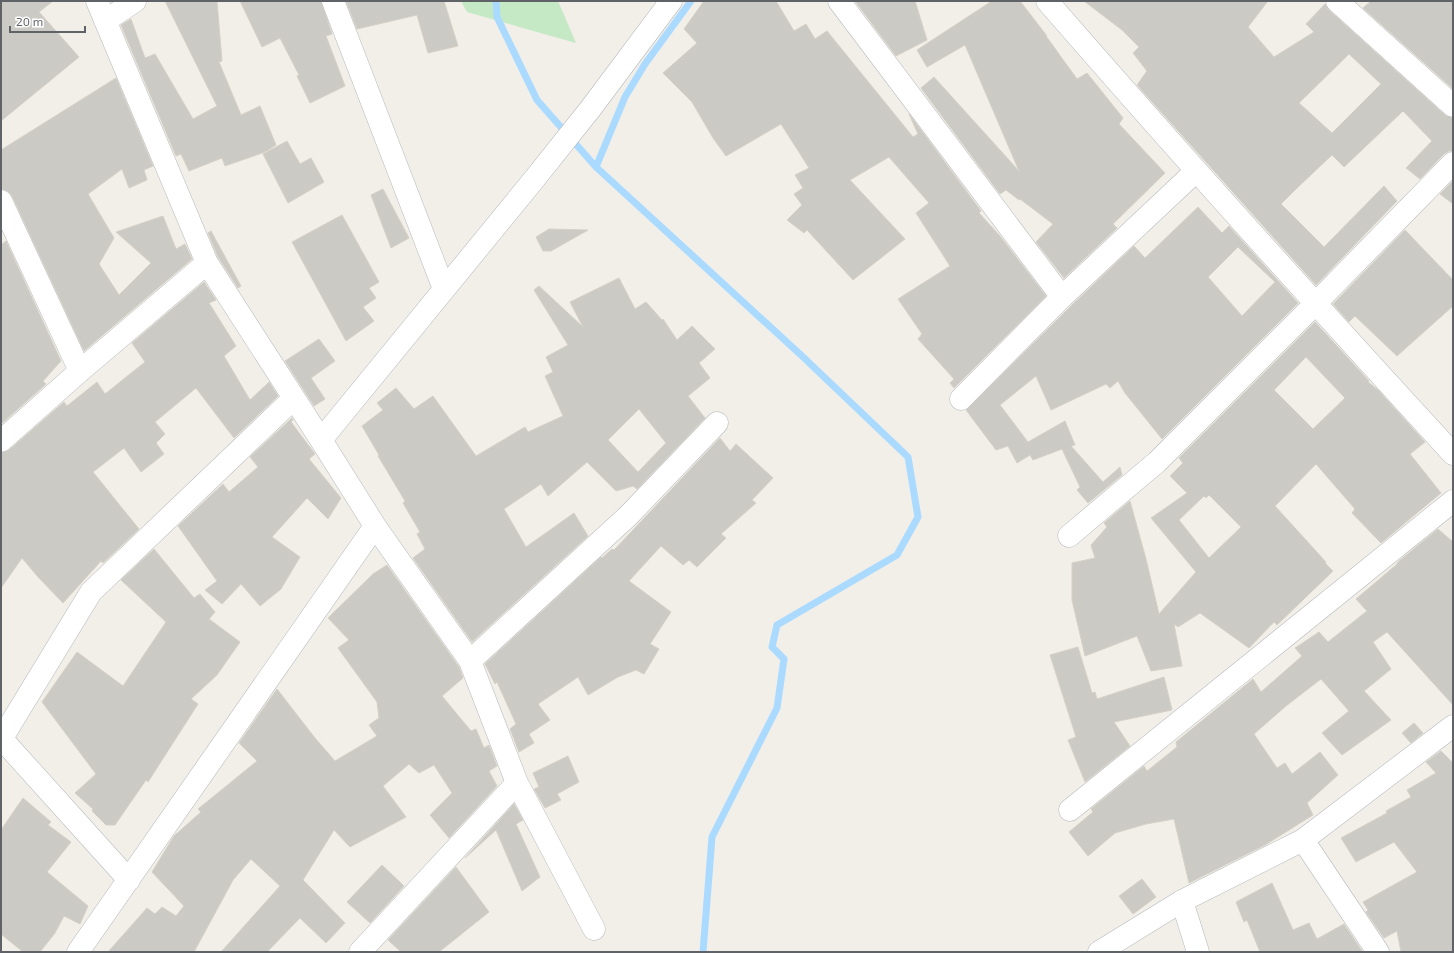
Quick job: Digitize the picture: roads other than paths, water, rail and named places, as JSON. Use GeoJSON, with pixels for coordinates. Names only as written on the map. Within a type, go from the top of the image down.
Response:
{"type":"FeatureCollection","features":[{"type":"Feature","properties":{"kind":"street"},"geometry":{"type":"LineString","coordinates":[[135,1],[101,11],[207,263],[293,399],[321,440],[374,526],[470,661],[517,782],[594,929]]}},
{"type":"Feature","properties":{"kind":"street"},"geometry":{"type":"LineString","coordinates":[[333,1],[444,289]]}},
{"type":"Feature","properties":{"kind":"street"},"geometry":{"type":"LineString","coordinates":[[321,440],[536,178],[591,108],[671,1]]}},
{"type":"Feature","properties":{"kind":"street"},"geometry":{"type":"LineString","coordinates":[[839,1],[1062,297]]}},
{"type":"Feature","properties":{"kind":"street"},"geometry":{"type":"LineString","coordinates":[[1046,1],[1315,304],[1453,454]]}},
{"type":"Feature","properties":{"kind":"street"},"geometry":{"type":"LineString","coordinates":[[1337,1],[1453,106]]}},
{"type":"Feature","properties":{"kind":"street"},"geometry":{"type":"LineString","coordinates":[[1069,536],[1158,462],[1453,163]]}},
{"type":"Feature","properties":{"kind":"street"},"geometry":{"type":"LineString","coordinates":[[961,399],[1062,297],[1196,171]]}},
{"type":"Feature","properties":{"kind":"street"},"geometry":{"type":"LineString","coordinates":[[1,201],[80,370]]}},
{"type":"Feature","properties":{"kind":"street"},"geometry":{"type":"LineString","coordinates":[[1,441],[80,370],[207,263]]}},
{"type":"Feature","properties":{"kind":"street"},"geometry":{"type":"LineString","coordinates":[[128,880],[1,738],[91,592],[293,399]]}},
{"type":"Feature","properties":{"kind":"street"},"geometry":{"type":"LineString","coordinates":[[470,661],[628,516],[717,423]]}},
{"type":"Feature","properties":{"kind":"street"},"geometry":{"type":"LineString","coordinates":[[1070,810],[1453,501]]}},
{"type":"Feature","properties":{"kind":"street"},"geometry":{"type":"LineString","coordinates":[[78,952],[374,526]]}},
{"type":"Feature","properties":{"kind":"street"},"geometry":{"type":"LineString","coordinates":[[1099,952],[1182,901],[1303,840],[1450,734]]}},
{"type":"Feature","properties":{"kind":"street"},"geometry":{"type":"LineString","coordinates":[[361,952],[517,782]]}},
{"type":"Feature","properties":{"kind":"street"},"geometry":{"type":"LineString","coordinates":[[1303,840],[1378,952]]}},
{"type":"Feature","properties":{"kind":"street"},"geometry":{"type":"LineString","coordinates":[[1182,901],[1198,952]]}},
{"type":"Feature","properties":{"kind":"waterway"},"geometry":{"type":"LineString","coordinates":[[496,1],[497,17],[537,100],[596,167],[802,356],[908,457],[918,517],[897,555],[777,625],[772,647],[784,659],[777,708],[712,837],[703,952]]}},
{"type":"Feature","properties":{"kind":"waterway"},"geometry":{"type":"LineString","coordinates":[[596,167],[625,97],[645,64],[691,1]]}}]}
